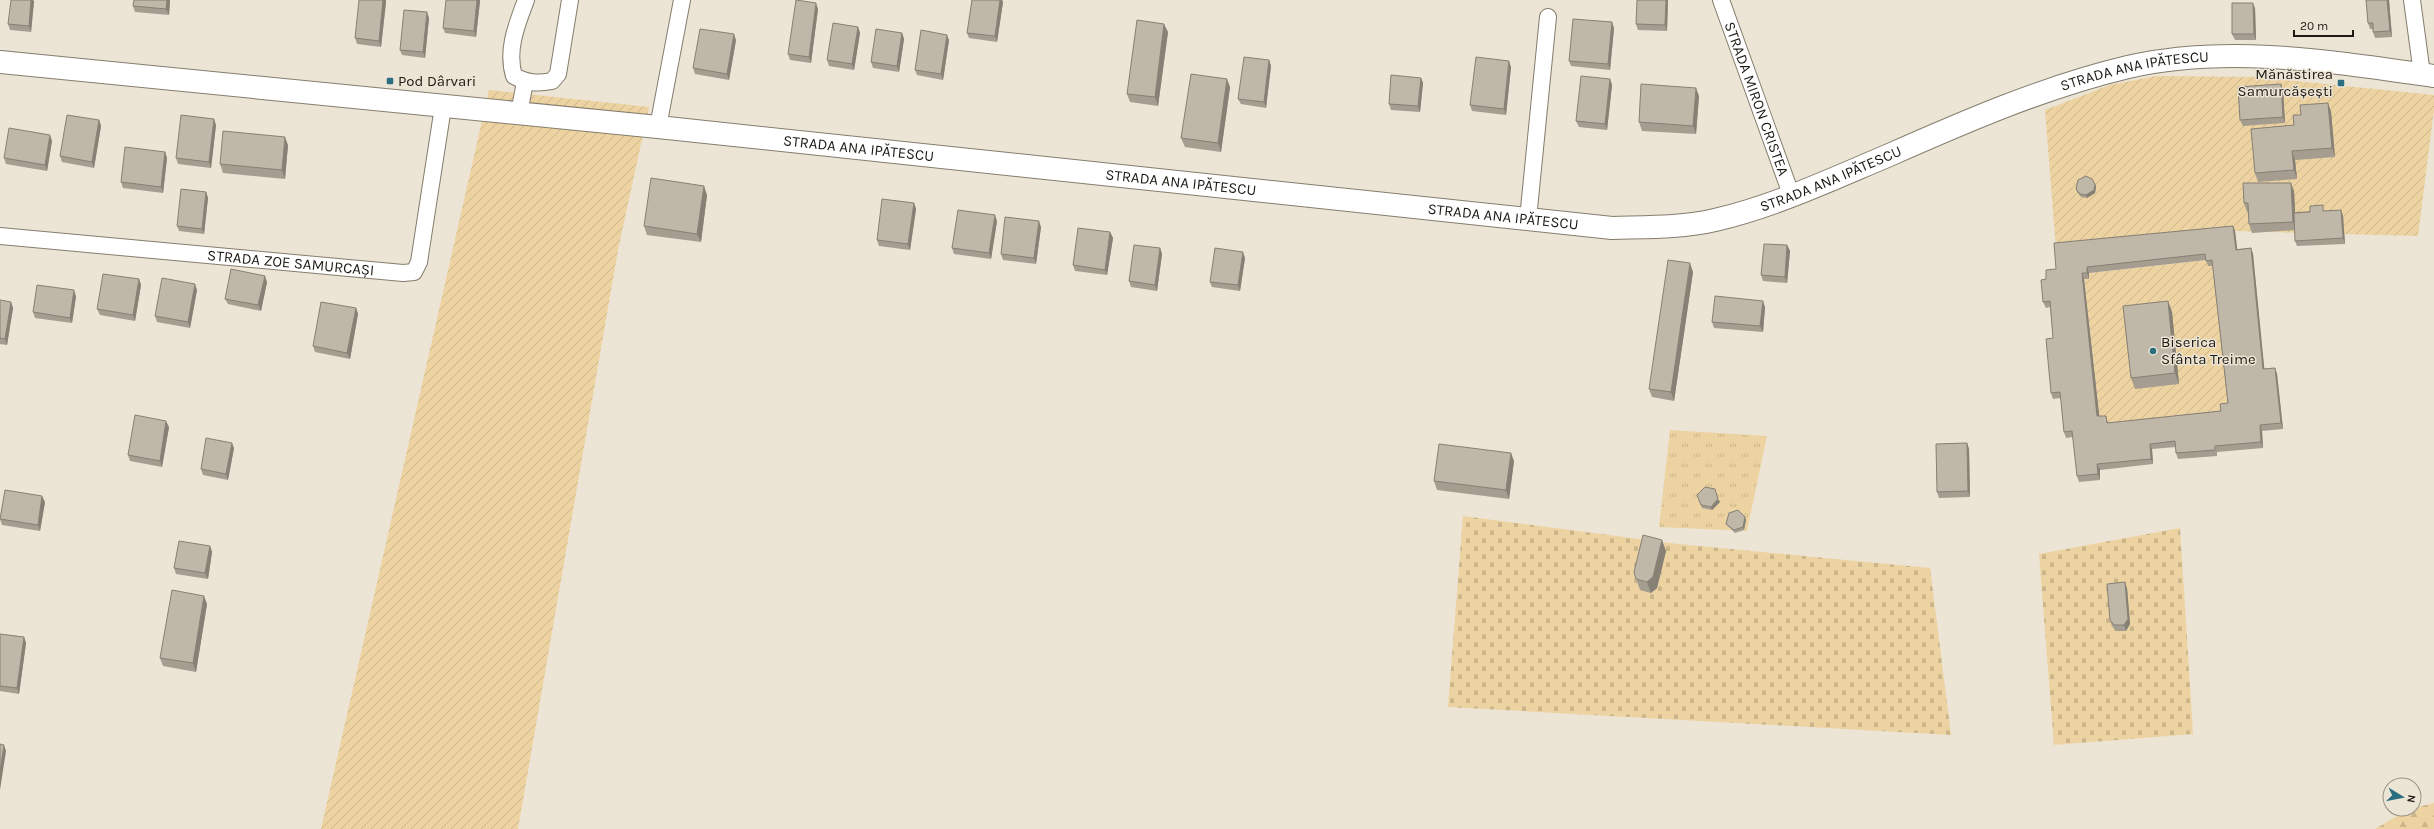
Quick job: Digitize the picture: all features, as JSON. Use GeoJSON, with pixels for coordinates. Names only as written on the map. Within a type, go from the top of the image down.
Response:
{"type":"FeatureCollection","features":[{"type":"Feature","properties":{"kind":"main road","name":"STRADA ANA IPĂTESCU"},"geometry":{"type":"LineString","coordinates":[[0,62],[658,127],[1612,228],[1680,226],[1714,221],[1792,197],[1964,122],[2066,85],[2129,67],[2192,58],[2265,57],[2428,75]]}},
{"type":"Feature","properties":{"kind":"street"},"geometry":{"type":"LineString","coordinates":[[526,0],[516,23],[511,67],[514,76],[525,82],[540,83],[552,81],[558,74],[570,0]]}},
{"type":"Feature","properties":{"kind":"street"},"geometry":{"type":"LineString","coordinates":[[658,127],[682,0]]}},
{"type":"Feature","properties":{"kind":"street","name":"STRADA MIRON CRISTEA"},"geometry":{"type":"LineString","coordinates":[[1721,0],[1792,197]]}},
{"type":"Feature","properties":{"kind":"street"},"geometry":{"type":"LineString","coordinates":[[2412,0],[2428,75]]}},
{"type":"Feature","properties":{"kind":"street"},"geometry":{"type":"LineString","coordinates":[[1528,219],[1548,17]]}},
{"type":"Feature","properties":{"kind":"street"},"geometry":{"type":"LineString","coordinates":[[525,82],[531,114]]}},
{"type":"Feature","properties":{"kind":"street","name":"STRADA ZOE SAMURCAȘI"},"geometry":{"type":"LineString","coordinates":[[0,236],[403,273],[414,272],[419,262],[443,106]]}},
{"type":"Feature","properties":{"kind":"green space"},"geometry":{"type":"Polygon","coordinates":[[[2156,76],[2255,77],[2434,95],[2434,110],[2418,236],[2235,231],[2056,249],[2045,110],[2110,85],[2156,76]]]}},
{"type":"Feature","properties":{"kind":"green space"},"geometry":{"type":"Polygon","coordinates":[[[489,90],[649,107],[618,250],[518,829],[321,829],[489,90]]]}},
{"type":"Feature","properties":{"kind":"green space"},"geometry":{"type":"Polygon","coordinates":[[[2207,260],[2208,266],[2215,266],[2230,409],[2223,417],[2109,429],[2100,422],[2084,279],[2089,279],[2089,273],[2207,260]]]}},
{"type":"Feature","properties":{"kind":"green space"},"geometry":{"type":"Polygon","coordinates":[[[1670,430],[1767,436],[1747,531],[1659,527],[1670,430]]]}},
{"type":"Feature","properties":{"kind":"green space"},"geometry":{"type":"Polygon","coordinates":[[[1463,516],[1678,544],[1930,568],[1951,735],[1448,707],[1463,516]]]}},
{"type":"Feature","properties":{"kind":"green space"},"geometry":{"type":"Polygon","coordinates":[[[2180,528],[2193,734],[2054,745],[2039,554],[2180,528]]]}},
{"type":"Feature","properties":{"kind":"green space"},"geometry":{"type":"Polygon","coordinates":[[[2434,803],[2434,829],[2375,829],[2395,817],[2422,817],[2422,806],[2434,803]]]}},
{"type":"Feature","properties":{"kind":"building"},"geometry":{"type":"Polygon","coordinates":[[[11,0],[31,0],[29,26],[8,24],[11,0]]]}},
{"type":"Feature","properties":{"kind":"building"},"geometry":{"type":"Polygon","coordinates":[[[134,0],[167,0],[166,9],[133,6],[134,0]]]}},
{"type":"Feature","properties":{"kind":"building"},"geometry":{"type":"Polygon","coordinates":[[[359,0],[383,0],[379,41],[355,38],[359,0]]]}},
{"type":"Feature","properties":{"kind":"building"},"geometry":{"type":"Polygon","coordinates":[[[446,0],[477,0],[474,31],[443,28],[446,0]]]}},
{"type":"Feature","properties":{"kind":"building"},"geometry":{"type":"Polygon","coordinates":[[[796,0],[816,3],[809,57],[788,54],[796,0]]]}},
{"type":"Feature","properties":{"kind":"building"},"geometry":{"type":"Polygon","coordinates":[[[972,0],[1000,0],[995,36],[967,33],[972,0]]]}},
{"type":"Feature","properties":{"kind":"building"},"geometry":{"type":"Polygon","coordinates":[[[1637,0],[1666,0],[1665,25],[1636,24],[1637,0]]]}},
{"type":"Feature","properties":{"kind":"building"},"geometry":{"type":"Polygon","coordinates":[[[2366,0],[2387,0],[2390,31],[2373,32],[2373,23],[2368,23],[2366,0]]]}},
{"type":"Feature","properties":{"kind":"building"},"geometry":{"type":"Polygon","coordinates":[[[2232,3],[2253,3],[2254,34],[2232,34],[2232,3]]]}},
{"type":"Feature","properties":{"kind":"building"},"geometry":{"type":"Polygon","coordinates":[[[404,10],[427,12],[423,52],[400,50],[404,10]]]}},
{"type":"Feature","properties":{"kind":"building"},"geometry":{"type":"Polygon","coordinates":[[[1573,19],[1612,22],[1608,64],[1569,61],[1573,19]]]}},
{"type":"Feature","properties":{"kind":"building"},"geometry":{"type":"Polygon","coordinates":[[[1137,20],[1164,24],[1155,97],[1127,94],[1137,20]]]}},
{"type":"Feature","properties":{"kind":"building"},"geometry":{"type":"Polygon","coordinates":[[[833,23],[858,27],[852,64],[827,60],[833,23]]]}},
{"type":"Feature","properties":{"kind":"building"},"geometry":{"type":"Polygon","coordinates":[[[700,29],[734,34],[727,74],[693,68],[700,29]]]}},
{"type":"Feature","properties":{"kind":"building"},"geometry":{"type":"Polygon","coordinates":[[[876,29],[902,33],[897,66],[871,62],[876,29]]]}},
{"type":"Feature","properties":{"kind":"building"},"geometry":{"type":"Polygon","coordinates":[[[921,30],[947,35],[941,74],[915,70],[921,30]]]}},
{"type":"Feature","properties":{"kind":"building"},"geometry":{"type":"Polygon","coordinates":[[[1244,57],[1269,60],[1264,102],[1238,99],[1244,57]]]}},
{"type":"Feature","properties":{"kind":"building"},"geometry":{"type":"Polygon","coordinates":[[[1476,57],[1509,61],[1504,109],[1470,105],[1476,57]]]}},
{"type":"Feature","properties":{"kind":"building"},"geometry":{"type":"Polygon","coordinates":[[[1191,74],[1227,79],[1218,143],[1181,138],[1191,74]]]}},
{"type":"Feature","properties":{"kind":"building"},"geometry":{"type":"Polygon","coordinates":[[[1391,75],[1421,78],[1418,106],[1389,104],[1391,75]]]}},
{"type":"Feature","properties":{"kind":"building"},"geometry":{"type":"Polygon","coordinates":[[[1581,76],[1610,79],[1605,124],[1576,121],[1581,76]]]}},
{"type":"Feature","properties":{"kind":"building"},"geometry":{"type":"Polygon","coordinates":[[[1641,84],[1696,88],[1693,126],[1639,122],[1641,84]]]}},
{"type":"Feature","properties":{"kind":"building"},"geometry":{"type":"Polygon","coordinates":[[[2281,84],[2283,117],[2240,120],[2238,87],[2281,84]]]}},
{"type":"Feature","properties":{"kind":"building"},"geometry":{"type":"Polygon","coordinates":[[[2328,103],[2332,148],[2292,151],[2294,170],[2255,173],[2251,129],[2294,125],[2293,115],[2301,115],[2300,105],[2328,103]]]}},
{"type":"Feature","properties":{"kind":"building"},"geometry":{"type":"Polygon","coordinates":[[[67,115],[99,120],[92,162],[60,156],[67,115]]]}},
{"type":"Feature","properties":{"kind":"building"},"geometry":{"type":"Polygon","coordinates":[[[181,115],[214,119],[209,162],[176,158],[181,115]]]}},
{"type":"Feature","properties":{"kind":"building"},"geometry":{"type":"Polygon","coordinates":[[[9,128],[50,135],[45,165],[4,158],[9,128]]]}},
{"type":"Feature","properties":{"kind":"building"},"geometry":{"type":"Polygon","coordinates":[[[223,131],[285,137],[282,170],[220,164],[223,131]]]}},
{"type":"Feature","properties":{"kind":"building"},"geometry":{"type":"Polygon","coordinates":[[[125,147],[165,152],[161,187],[121,182],[125,147]]]}},
{"type":"Feature","properties":{"kind":"building"},"geometry":{"type":"Polygon","coordinates":[[[2086,176],[2092,179],[2095,184],[2094,190],[2086,195],[2080,194],[2076,189],[2078,180],[2086,176]]]}},
{"type":"Feature","properties":{"kind":"building"},"geometry":{"type":"Polygon","coordinates":[[[651,178],[704,186],[697,234],[644,226],[651,178]]]}},
{"type":"Feature","properties":{"kind":"building"},"geometry":{"type":"Polygon","coordinates":[[[2243,183],[2291,183],[2293,222],[2249,224],[2248,203],[2244,203],[2243,183]]]}},
{"type":"Feature","properties":{"kind":"building"},"geometry":{"type":"Polygon","coordinates":[[[181,189],[206,192],[202,229],[177,226],[181,189]]]}},
{"type":"Feature","properties":{"kind":"building"},"geometry":{"type":"Polygon","coordinates":[[[882,199],[914,203],[908,244],[877,240],[882,199]]]}},
{"type":"Feature","properties":{"kind":"building"},"geometry":{"type":"Polygon","coordinates":[[[2323,205],[2323,211],[2341,210],[2343,238],[2295,241],[2294,213],[2310,212],[2310,206],[2323,205]]]}},
{"type":"Feature","properties":{"kind":"building"},"geometry":{"type":"Polygon","coordinates":[[[958,210],[995,215],[989,253],[952,248],[958,210]]]}},
{"type":"Feature","properties":{"kind":"building"},"geometry":{"type":"Polygon","coordinates":[[[1005,217],[1039,221],[1034,258],[1001,254],[1005,217]]]}},
{"type":"Feature","properties":{"kind":"building"},"geometry":{"type":"Polygon","coordinates":[[[2233,226],[2236,250],[2251,248],[2263,369],[2275,368],[2281,423],[2260,425],[2261,442],[2215,446],[2215,450],[2176,453],[2175,441],[2150,444],[2151,459],[2097,464],[2098,474],[2077,476],[2072,431],[2064,432],[2060,392],[2051,393],[2046,339],[2053,338],[2050,301],[2043,302],[2041,280],[2046,279],[2046,270],[2056,269],[2054,243],[2233,226]],[[2205,254],[2087,267],[2087,273],[2082,273],[2097,416],[2106,416],[2107,423],[2221,411],[2220,404],[2228,403],[2212,260],[2206,261],[2205,254]]]}},
{"type":"Feature","properties":{"kind":"building"},"geometry":{"type":"Polygon","coordinates":[[[1078,228],[1110,232],[1105,270],[1073,265],[1078,228]]]}},
{"type":"Feature","properties":{"kind":"building"},"geometry":{"type":"Polygon","coordinates":[[[1764,244],[1787,245],[1785,277],[1761,275],[1764,244]]]}},
{"type":"Feature","properties":{"kind":"building"},"geometry":{"type":"Polygon","coordinates":[[[1134,245],[1160,248],[1155,285],[1129,281],[1134,245]]]}},
{"type":"Feature","properties":{"kind":"building"},"geometry":{"type":"Polygon","coordinates":[[[1215,248],[1243,252],[1238,285],[1210,282],[1215,248]]]}},
{"type":"Feature","properties":{"kind":"building"},"geometry":{"type":"Polygon","coordinates":[[[1668,260],[1690,263],[1671,392],[1649,389],[1668,260]]]}},
{"type":"Feature","properties":{"kind":"building"},"geometry":{"type":"Polygon","coordinates":[[[231,269],[265,276],[258,305],[225,299],[231,269]]]}},
{"type":"Feature","properties":{"kind":"building"},"geometry":{"type":"Polygon","coordinates":[[[103,274],[139,279],[133,315],[97,309],[103,274]]]}},
{"type":"Feature","properties":{"kind":"building"},"geometry":{"type":"Polygon","coordinates":[[[162,278],[195,284],[188,322],[155,316],[162,278]]]}},
{"type":"Feature","properties":{"kind":"building"},"geometry":{"type":"Polygon","coordinates":[[[37,285],[74,290],[70,318],[33,312],[37,285]]]}},
{"type":"Feature","properties":{"kind":"building"},"geometry":{"type":"Polygon","coordinates":[[[1715,296],[1763,301],[1760,326],[1712,322],[1715,296]]]}},
{"type":"Feature","properties":{"kind":"building"},"geometry":{"type":"Polygon","coordinates":[[[0,300],[11,302],[5,339],[0,338],[0,300]]]}},
{"type":"Feature","properties":{"kind":"building","name":"Biserica Sfânta Treime"},"geometry":{"type":"Polygon","coordinates":[[[2168,301],[2175,373],[2131,378],[2123,306],[2168,301]]]}},
{"type":"Feature","properties":{"kind":"building"},"geometry":{"type":"Polygon","coordinates":[[[321,302],[356,308],[347,353],[313,346],[321,302]]]}},
{"type":"Feature","properties":{"kind":"building"},"geometry":{"type":"Polygon","coordinates":[[[135,415],[166,421],[160,461],[128,455],[135,415]]]}},
{"type":"Feature","properties":{"kind":"building"},"geometry":{"type":"Polygon","coordinates":[[[206,438],[232,443],[226,474],[201,469],[206,438]]]}},
{"type":"Feature","properties":{"kind":"building"},"geometry":{"type":"Polygon","coordinates":[[[1967,443],[1968,491],[1937,492],[1936,444],[1967,443]]]}},
{"type":"Feature","properties":{"kind":"building"},"geometry":{"type":"Polygon","coordinates":[[[1439,444],[1511,453],[1506,490],[1434,481],[1439,444]]]}},
{"type":"Feature","properties":{"kind":"building"},"geometry":{"type":"Polygon","coordinates":[[[1705,487],[1715,489],[1718,499],[1711,507],[1701,505],[1697,495],[1705,487]]]}},
{"type":"Feature","properties":{"kind":"building"},"geometry":{"type":"Polygon","coordinates":[[[5,490],[42,496],[38,525],[0,519],[5,490]]]}},
{"type":"Feature","properties":{"kind":"building"},"geometry":{"type":"Polygon","coordinates":[[[1738,510],[1745,517],[1743,527],[1734,530],[1726,524],[1729,513],[1738,510]]]}},
{"type":"Feature","properties":{"kind":"building"},"geometry":{"type":"Polygon","coordinates":[[[1643,535],[1662,540],[1653,577],[1647,582],[1636,579],[1634,572],[1643,535]]]}},
{"type":"Feature","properties":{"kind":"building"},"geometry":{"type":"Polygon","coordinates":[[[179,541],[210,546],[205,573],[174,568],[179,541]]]}},
{"type":"Feature","properties":{"kind":"building"},"geometry":{"type":"Polygon","coordinates":[[[2125,582],[2128,619],[2124,625],[2114,625],[2110,620],[2107,584],[2125,582]]]}},
{"type":"Feature","properties":{"kind":"building"},"geometry":{"type":"Polygon","coordinates":[[[172,590],[204,596],[193,663],[160,658],[172,590]]]}},
{"type":"Feature","properties":{"kind":"building"},"geometry":{"type":"Polygon","coordinates":[[[0,634],[24,637],[17,688],[0,686],[0,634]]]}},
{"type":"Feature","properties":{"kind":"building"},"geometry":{"type":"Polygon","coordinates":[[[0,744],[4,745],[0,771],[0,744]]]}},
{"type":"Feature","properties":{"kind":"place","name":"Pod Dârvari"},"geometry":{"type":"Point","coordinates":[390,81]}},
{"type":"Feature","properties":{"kind":"place","name":"Mănăstirea Samurcășești"},"geometry":{"type":"Point","coordinates":[2341,83]}},
{"type":"Feature","properties":{"kind":"place","name":"Biserica Sfânta Treime"},"geometry":{"type":"Point","coordinates":[2153,351]}}]}
